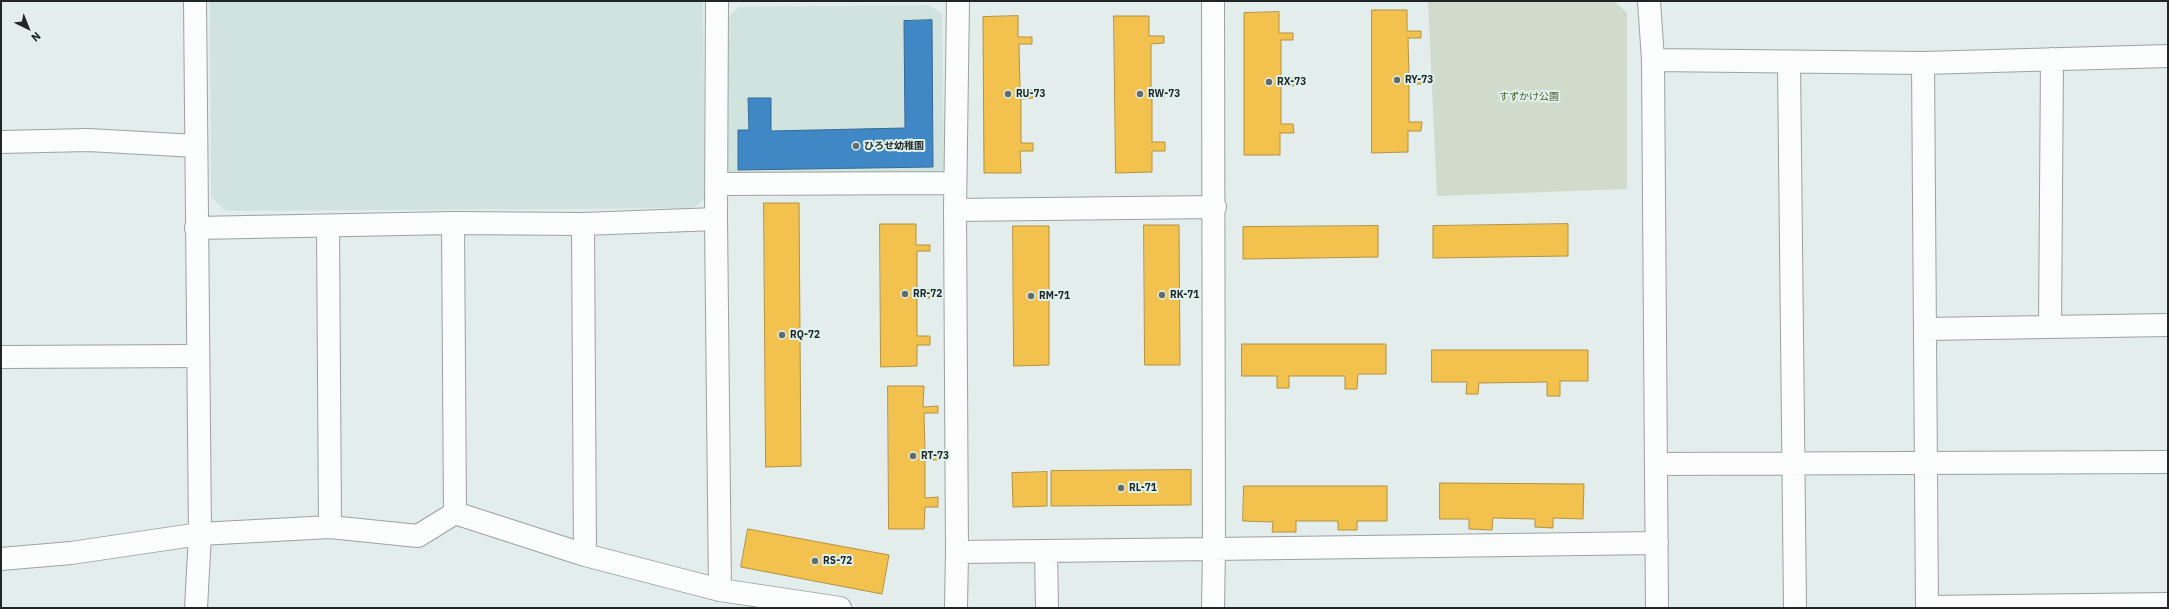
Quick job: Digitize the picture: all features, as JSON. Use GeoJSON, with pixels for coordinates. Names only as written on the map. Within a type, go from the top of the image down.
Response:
{"type":"FeatureCollection","features":[{"type":"Feature","properties":{"kind":"street"},"geometry":{"type":"LineString","coordinates":[[195,1],[200,534],[196,608]]}},
{"type":"Feature","properties":{"kind":"street"},"geometry":{"type":"LineString","coordinates":[[718,1],[716,219],[720,590]]}},
{"type":"Feature","properties":{"kind":"street"},"geometry":{"type":"LineString","coordinates":[[956,608],[955,183],[958,1]]}},
{"type":"Feature","properties":{"kind":"street"},"geometry":{"type":"LineString","coordinates":[[1213,1],[1215,207],[1213,608]]}},
{"type":"Feature","properties":{"kind":"street"},"geometry":{"type":"LineString","coordinates":[[1649,1],[1653,60],[1657,608]]}},
{"type":"Feature","properties":{"kind":"street"},"geometry":{"type":"LineString","coordinates":[[1653,60],[1923,63],[2168,56]]}},
{"type":"Feature","properties":{"kind":"street"},"geometry":{"type":"LineString","coordinates":[[2050,327],[2052,59]]}},
{"type":"Feature","properties":{"kind":"street"},"geometry":{"type":"LineString","coordinates":[[1789,62],[1795,608]]}},
{"type":"Feature","properties":{"kind":"street"},"geometry":{"type":"LineString","coordinates":[[1923,63],[1927,608],[2168,604]]}},
{"type":"Feature","properties":{"kind":"street"},"geometry":{"type":"LineString","coordinates":[[1,142],[88,140],[196,146]]}},
{"type":"Feature","properties":{"kind":"street"},"geometry":{"type":"LineString","coordinates":[[717,184],[955,183]]}},
{"type":"Feature","properties":{"kind":"street"},"geometry":{"type":"LineString","coordinates":[[955,210],[1215,207]]}},
{"type":"Feature","properties":{"kind":"street"},"geometry":{"type":"LineString","coordinates":[[196,228],[453,223],[583,224],[716,219]]}},
{"type":"Feature","properties":{"kind":"street"},"geometry":{"type":"LineString","coordinates":[[453,223],[455,513]]}},
{"type":"Feature","properties":{"kind":"street"},"geometry":{"type":"LineString","coordinates":[[583,224],[585,555]]}},
{"type":"Feature","properties":{"kind":"street"},"geometry":{"type":"LineString","coordinates":[[328,226],[330,527]]}},
{"type":"Feature","properties":{"kind":"street"},"geometry":{"type":"LineString","coordinates":[[1925,329],[2168,325]]}},
{"type":"Feature","properties":{"kind":"street"},"geometry":{"type":"LineString","coordinates":[[1,357],[198,356]]}},
{"type":"Feature","properties":{"kind":"street"},"geometry":{"type":"LineString","coordinates":[[1656,464],[2168,462]]}},
{"type":"Feature","properties":{"kind":"street"},"geometry":{"type":"LineString","coordinates":[[1,559],[71,553],[200,534],[330,527],[418,536],[455,513],[585,555],[720,590],[840,608]]}},
{"type":"Feature","properties":{"kind":"street"},"geometry":{"type":"LineString","coordinates":[[957,552],[1657,543]]}},
{"type":"Feature","properties":{"kind":"street"},"geometry":{"type":"LineString","coordinates":[[1046,551],[1047,608]]}},
{"type":"Feature","properties":{"kind":"shaded area"},"geometry":{"type":"Polygon","coordinates":[[[210,1],[703,1],[705,198],[694,208],[226,211],[211,197],[210,1]]]}},
{"type":"Feature","properties":{"kind":"shaded area"},"geometry":{"type":"Polygon","coordinates":[[[928,5],[942,13],[944,175],[728,177],[727,18],[739,7],[928,5]]]}},
{"type":"Feature","properties":{"kind":"green space","name":"すずかけ公園"},"geometry":{"type":"Polygon","coordinates":[[[1428,1],[1614,1],[1627,13],[1627,189],[1437,196],[1428,1]]]}},
{"type":"Feature","properties":{"kind":"building: Homes","name":"RY-73"},"geometry":{"type":"Polygon","coordinates":[[[1372,10],[1407,10],[1407,31],[1421,31],[1421,38],[1408,38],[1409,76],[1421,76],[1421,84],[1409,84],[1409,122],[1422,122],[1421,131],[1408,131],[1408,152],[1372,153],[1372,10]]]}},
{"type":"Feature","properties":{"kind":"building: Homes","name":"RX-73"},"geometry":{"type":"Polygon","coordinates":[[[1279,12],[1279,33],[1293,33],[1293,40],[1281,40],[1281,78],[1294,78],[1294,86],[1281,86],[1281,124],[1293,124],[1294,133],[1280,133],[1280,155],[1244,155],[1244,13],[1279,12]]]}},
{"type":"Feature","properties":{"kind":"building: Homes","name":"RU-73"},"geometry":{"type":"Polygon","coordinates":[[[1018,16],[1018,37],[1032,37],[1032,44],[1019,44],[1020,90],[1033,90],[1033,98],[1021,99],[1021,143],[1033,143],[1033,151],[1020,151],[1021,173],[984,173],[983,17],[1018,16]]]}},
{"type":"Feature","properties":{"kind":"building: Homes","name":"RW-73"},"geometry":{"type":"Polygon","coordinates":[[[1114,16],[1149,16],[1149,36],[1164,36],[1164,43],[1151,44],[1151,90],[1164,89],[1164,98],[1152,98],[1152,142],[1165,142],[1165,151],[1152,151],[1152,172],[1116,173],[1114,16]]]}},
{"type":"Feature","properties":{"kind":"building: Homes","name":"RQ-72"},"geometry":{"type":"Polygon","coordinates":[[[764,203],[799,203],[801,466],[766,467],[764,203]]]}},
{"type":"Feature","properties":{"kind":"building: Homes","name":"RR-72"},"geometry":{"type":"Polygon","coordinates":[[[880,224],[916,224],[916,245],[930,245],[930,251],[917,251],[917,290],[930,290],[930,298],[917,298],[917,336],[930,336],[930,345],[917,345],[917,366],[881,367],[880,224]]]}},
{"type":"Feature","properties":{"kind":"building: Homes"},"geometry":{"type":"Polygon","coordinates":[[[1568,224],[1568,256],[1433,258],[1433,226],[1568,224]]]}},
{"type":"Feature","properties":{"kind":"building: Homes","name":"RK-71"},"geometry":{"type":"Polygon","coordinates":[[[1144,225],[1179,225],[1180,365],[1145,365],[1144,225]]]}},
{"type":"Feature","properties":{"kind":"building: Homes","name":"RM-71"},"geometry":{"type":"Polygon","coordinates":[[[1013,226],[1049,226],[1049,365],[1014,366],[1013,226]]]}},
{"type":"Feature","properties":{"kind":"building: Homes"},"geometry":{"type":"Polygon","coordinates":[[[1378,226],[1378,257],[1243,259],[1243,227],[1378,226]]]}},
{"type":"Feature","properties":{"kind":"building: Homes"},"geometry":{"type":"Polygon","coordinates":[[[1242,344],[1386,344],[1386,374],[1358,374],[1357,389],[1345,389],[1345,376],[1289,376],[1289,388],[1277,388],[1277,376],[1242,376],[1242,344]]]}},
{"type":"Feature","properties":{"kind":"building: Homes"},"geometry":{"type":"Polygon","coordinates":[[[1432,350],[1588,350],[1588,381],[1560,381],[1560,396],[1547,396],[1547,382],[1479,383],[1478,394],[1466,394],[1467,382],[1432,382],[1432,350]]]}},
{"type":"Feature","properties":{"kind":"building: Homes","name":"RT-73"},"geometry":{"type":"Polygon","coordinates":[[[888,386],[924,386],[923,407],[938,406],[938,413],[924,413],[925,452],[938,452],[938,460],[925,460],[925,498],[938,497],[938,507],[925,507],[924,529],[889,529],[888,386]]]}},
{"type":"Feature","properties":{"kind":"building: Homes","name":"RL-71"},"geometry":{"type":"Polygon","coordinates":[[[1191,470],[1191,505],[1051,506],[1051,471],[1191,470]]]}},
{"type":"Feature","properties":{"kind":"building: Homes"},"geometry":{"type":"Polygon","coordinates":[[[1047,472],[1047,506],[1013,507],[1012,473],[1047,472]]]}},
{"type":"Feature","properties":{"kind":"building: Homes"},"geometry":{"type":"Polygon","coordinates":[[[1440,483],[1584,484],[1583,519],[1553,518],[1553,528],[1535,527],[1535,519],[1493,518],[1492,530],[1469,529],[1469,519],[1440,519],[1440,483]]]}},
{"type":"Feature","properties":{"kind":"building: Homes"},"geometry":{"type":"Polygon","coordinates":[[[1244,486],[1387,486],[1387,521],[1357,521],[1357,530],[1338,530],[1338,521],[1296,521],[1296,532],[1272,532],[1273,522],[1243,521],[1244,486]]]}},
{"type":"Feature","properties":{"kind":"building: Homes","name":"RS-72"},"geometry":{"type":"Polygon","coordinates":[[[748,529],[889,555],[882,594],[741,567],[748,529]]]}},
{"type":"Feature","properties":{"kind":"building: Schools"},"geometry":{"type":"Polygon","coordinates":[[[932,20],[933,167],[738,170],[738,130],[749,130],[748,98],[771,98],[771,131],[905,128],[904,21],[932,20]]]}},
{"type":"Feature","properties":{"kind":"place","name":"RY-73"},"geometry":{"type":"Point","coordinates":[1397,80]}},
{"type":"Feature","properties":{"kind":"place","name":"RX-73"},"geometry":{"type":"Point","coordinates":[1269,82]}},
{"type":"Feature","properties":{"kind":"place","name":"RU-73"},"geometry":{"type":"Point","coordinates":[1008,94]}},
{"type":"Feature","properties":{"kind":"place","name":"RW-73"},"geometry":{"type":"Point","coordinates":[1140,94]}},
{"type":"Feature","properties":{"kind":"place","name":"ひろせ幼稚園"},"geometry":{"type":"Point","coordinates":[856,146]}},
{"type":"Feature","properties":{"kind":"place","name":"RR-72"},"geometry":{"type":"Point","coordinates":[905,294]}},
{"type":"Feature","properties":{"kind":"place","name":"RK-71"},"geometry":{"type":"Point","coordinates":[1162,295]}},
{"type":"Feature","properties":{"kind":"place","name":"RM-71"},"geometry":{"type":"Point","coordinates":[1031,296]}},
{"type":"Feature","properties":{"kind":"place","name":"RQ-72"},"geometry":{"type":"Point","coordinates":[782,335]}},
{"type":"Feature","properties":{"kind":"place","name":"RT-73"},"geometry":{"type":"Point","coordinates":[913,456]}},
{"type":"Feature","properties":{"kind":"place","name":"RL-71"},"geometry":{"type":"Point","coordinates":[1121,488]}},
{"type":"Feature","properties":{"kind":"place","name":"RS-72"},"geometry":{"type":"Point","coordinates":[815,561]}}]}
